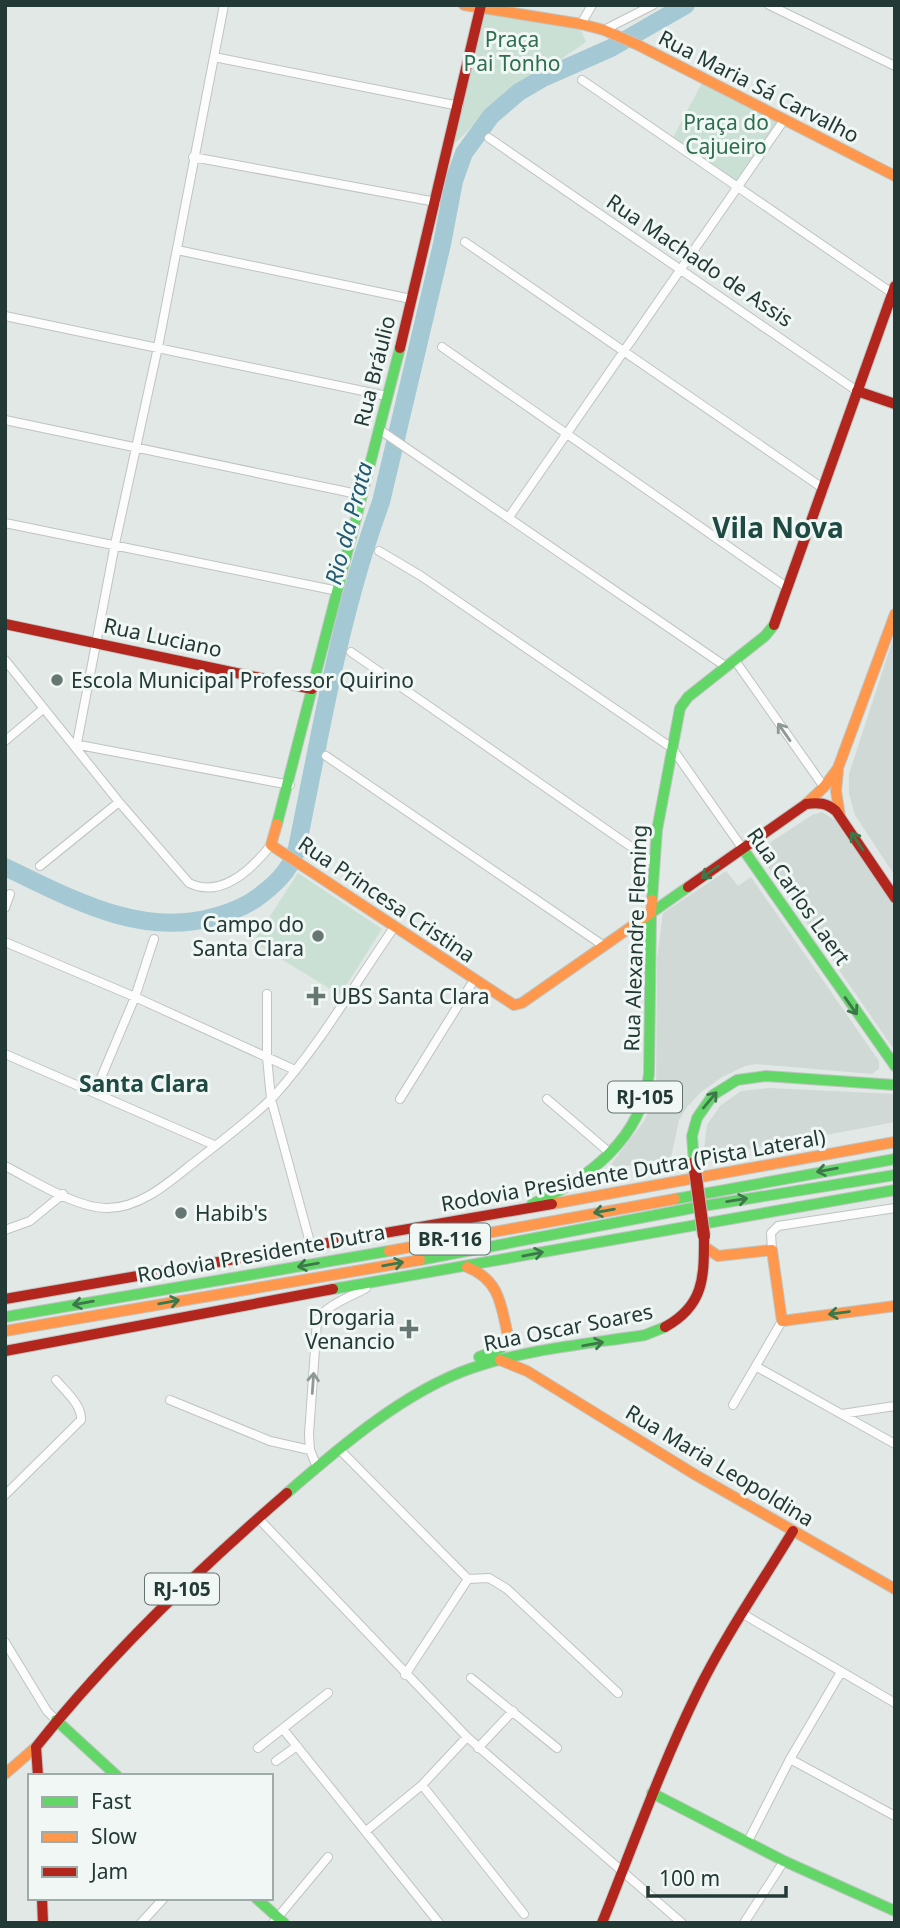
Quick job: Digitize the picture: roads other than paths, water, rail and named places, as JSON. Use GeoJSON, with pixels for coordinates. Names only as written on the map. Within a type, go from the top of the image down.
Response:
{"type":"FeatureCollection","features":[{"type":"Feature","properties":{"kind":"main road","name":"Rua Maria Sá Carvalho"},"geometry":{"type":"LineString","coordinates":[[464,5],[581,24],[610,33],[895,176]]}},
{"type":"Feature","properties":{"kind":"main road","name":"Rua Bráulio"},"geometry":{"type":"LineString","coordinates":[[271,845],[290,785],[362,495],[385,433],[387,396],[481,7]]}},
{"type":"Feature","properties":{"kind":"main road","name":"Rua Alexandre Fleming"},"geometry":{"type":"LineString","coordinates":[[511,1212],[570,1187],[593,1170],[628,1130],[641,1108],[648,1080],[653,862],[679,713],[684,701],[770,631],[893,296]]}},
{"type":"Feature","properties":{"kind":"main road","name":"Rua Machado de Assis"},"geometry":{"type":"LineString","coordinates":[[857,391],[895,404]]}},
{"type":"Feature","properties":{"kind":"main road"},"geometry":{"type":"LineString","coordinates":[[604,946],[806,804],[824,788],[838,768],[895,614]]}},
{"type":"Feature","properties":{"kind":"main road","name":"Rua Luciano"},"geometry":{"type":"LineString","coordinates":[[5,624],[312,689]]}},
{"type":"Feature","properties":{"kind":"main road"},"geometry":{"type":"LineString","coordinates":[[838,768],[836,791],[840,816]]}},
{"type":"Feature","properties":{"kind":"main road"},"geometry":{"type":"LineString","coordinates":[[806,804],[823,803],[833,808],[895,898]]}},
{"type":"Feature","properties":{"kind":"main road","name":"Rua Princesa Cristina"},"geometry":{"type":"LineString","coordinates":[[271,845],[507,1002],[518,1004],[604,946]]}},
{"type":"Feature","properties":{"kind":"main road","name":"Rua Carlos Laert"},"geometry":{"type":"LineString","coordinates":[[743,849],[895,1066]]}},
{"type":"Feature","properties":{"kind":"main road","name":"Rua Oscar Soares"},"geometry":{"type":"LineString","coordinates":[[422,1391],[471,1368],[500,1360],[645,1335],[663,1329],[684,1312],[699,1294],[704,1275],[705,1241],[692,1136],[697,1118],[713,1095],[737,1080],[766,1076],[895,1085]]}},
{"type":"Feature","properties":{"kind":"main road","name":"Rodovia Presidente Dutra (Pista Lateral)"},"geometry":{"type":"LineString","coordinates":[[5,1299],[511,1212],[894,1142]]}},
{"type":"Feature","properties":{"kind":"main road","name":"Rodovia Presidente Dutra"},"geometry":{"type":"LineString","coordinates":[[5,1317],[895,1159]]}},
{"type":"Feature","properties":{"kind":"main road","name":"Rodovia Presidente Dutra"},"geometry":{"type":"LineString","coordinates":[[5,1331],[441,1256],[703,1206],[895,1175]]}},
{"type":"Feature","properties":{"kind":"main road","name":"BR-116"},"geometry":{"type":"LineString","coordinates":[[5,1351],[782,1209],[895,1191]]}},
{"type":"Feature","properties":{"kind":"main road"},"geometry":{"type":"LineString","coordinates":[[705,1241],[714,1255],[772,1250],[782,1321],[895,1306]]}},
{"type":"Feature","properties":{"kind":"main road"},"geometry":{"type":"LineString","coordinates":[[466,1267],[483,1273],[492,1283],[508,1336],[516,1348],[526,1354],[524,1363],[527,1371]]}},
{"type":"Feature","properties":{"kind":"main road","name":"Rua Oscar Soares"},"geometry":{"type":"LineString","coordinates":[[317,1467],[448,1369],[497,1351],[508,1336]]}},
{"type":"Feature","properties":{"kind":"main road","name":"Rua Maria Leopoldina"},"geometry":{"type":"LineString","coordinates":[[500,1360],[527,1371],[895,1589]]}},
{"type":"Feature","properties":{"kind":"main road","name":"RJ-105"},"geometry":{"type":"LineString","coordinates":[[36,1747],[56,1720],[126,1643],[258,1518],[317,1467]]}},
{"type":"Feature","properties":{"kind":"main road"},"geometry":{"type":"LineString","coordinates":[[602,1923],[652,1793],[698,1691],[719,1650],[793,1531]]}},
{"type":"Feature","properties":{"kind":"main road"},"geometry":{"type":"LineString","coordinates":[[56,1720],[115,1774]]}},
{"type":"Feature","properties":{"kind":"main road"},"geometry":{"type":"LineString","coordinates":[[5,1774],[36,1747]]}},
{"type":"Feature","properties":{"kind":"main road"},"geometry":{"type":"LineString","coordinates":[[36,1747],[38,1774]]}},
{"type":"Feature","properties":{"kind":"main road"},"geometry":{"type":"LineString","coordinates":[[652,1793],[784,1861],[895,1911]]}},
{"type":"Feature","properties":{"kind":"main road"},"geometry":{"type":"LineString","coordinates":[[42,1900],[43,1923]]}},
{"type":"Feature","properties":{"kind":"main road"},"geometry":{"type":"LineString","coordinates":[[258,1900],[279,1921]]}},
{"type":"Feature","properties":{"kind":"street"},"geometry":{"type":"LineString","coordinates":[[74,744],[158,347],[224,5]]}},
{"type":"Feature","properties":{"kind":"street"},"geometry":{"type":"LineString","coordinates":[[581,24],[592,5]]}},
{"type":"Feature","properties":{"kind":"street"},"geometry":{"type":"LineString","coordinates":[[610,33],[653,5]]}},
{"type":"Feature","properties":{"kind":"street"},"geometry":{"type":"LineString","coordinates":[[769,5],[895,66]]}},
{"type":"Feature","properties":{"kind":"street"},"geometry":{"type":"LineString","coordinates":[[214,57],[458,106]]}},
{"type":"Feature","properties":{"kind":"street"},"geometry":{"type":"LineString","coordinates":[[582,80],[893,296]]}},
{"type":"Feature","properties":{"kind":"street"},"geometry":{"type":"LineString","coordinates":[[509,517],[784,120]]}},
{"type":"Feature","properties":{"kind":"street","name":"Rua Machado de Assis"},"geometry":{"type":"LineString","coordinates":[[489,138],[857,391]]}},
{"type":"Feature","properties":{"kind":"street"},"geometry":{"type":"LineString","coordinates":[[193,157],[436,202]]}},
{"type":"Feature","properties":{"kind":"street"},"geometry":{"type":"LineString","coordinates":[[465,242],[824,489]]}},
{"type":"Feature","properties":{"kind":"street"},"geometry":{"type":"LineString","coordinates":[[177,250],[411,299]]}},
{"type":"Feature","properties":{"kind":"street"},"geometry":{"type":"LineString","coordinates":[[5,316],[387,396]]}},
{"type":"Feature","properties":{"kind":"street"},"geometry":{"type":"LineString","coordinates":[[442,346],[788,588]]}},
{"type":"Feature","properties":{"kind":"street"},"geometry":{"type":"LineString","coordinates":[[5,420],[362,495]]}},
{"type":"Feature","properties":{"kind":"street"},"geometry":{"type":"LineString","coordinates":[[385,433],[729,663],[824,788]]}},
{"type":"Feature","properties":{"kind":"street"},"geometry":{"type":"LineString","coordinates":[[5,523],[338,590]]}},
{"type":"Feature","properties":{"kind":"street"},"geometry":{"type":"LineString","coordinates":[[379,551],[421,576],[672,748]]}},
{"type":"Feature","properties":{"kind":"street"},"geometry":{"type":"LineString","coordinates":[[351,652],[653,862]]}},
{"type":"Feature","properties":{"kind":"street"},"geometry":{"type":"LineString","coordinates":[[5,660],[119,802],[40,866]]}},
{"type":"Feature","properties":{"kind":"street"},"geometry":{"type":"LineString","coordinates":[[5,741],[43,709]]}},
{"type":"Feature","properties":{"kind":"street"},"geometry":{"type":"LineString","coordinates":[[74,744],[290,785]]}},
{"type":"Feature","properties":{"kind":"street","name":"Rua Carlos Laert"},"geometry":{"type":"LineString","coordinates":[[672,748],[743,849]]}},
{"type":"Feature","properties":{"kind":"street"},"geometry":{"type":"LineString","coordinates":[[326,756],[604,946]]}},
{"type":"Feature","properties":{"kind":"street","name":"Rua Bráulio"},"geometry":{"type":"LineString","coordinates":[[119,802],[184,878],[200,888],[222,886],[248,869],[271,845]]}},
{"type":"Feature","properties":{"kind":"street"},"geometry":{"type":"LineString","coordinates":[[5,908],[10,894]]}},
{"type":"Feature","properties":{"kind":"street"},"geometry":{"type":"LineString","coordinates":[[5,1166],[94,1207],[109,1209],[128,1205],[159,1188],[271,1099],[295,1070],[395,926]]}},
{"type":"Feature","properties":{"kind":"street"},"geometry":{"type":"LineString","coordinates":[[95,1092],[135,997],[154,939]]}},
{"type":"Feature","properties":{"kind":"street"},"geometry":{"type":"LineString","coordinates":[[5,942],[135,997],[295,1070]]}},
{"type":"Feature","properties":{"kind":"street"},"geometry":{"type":"LineString","coordinates":[[400,1099],[474,980]]}},
{"type":"Feature","properties":{"kind":"street"},"geometry":{"type":"LineString","coordinates":[[267,994],[267,1057],[271,1099],[311,1246]]}},
{"type":"Feature","properties":{"kind":"street"},"geometry":{"type":"LineString","coordinates":[[5,1054],[214,1145]]}},
{"type":"Feature","properties":{"kind":"street"},"geometry":{"type":"LineString","coordinates":[[547,1099],[610,1153]]}},
{"type":"Feature","properties":{"kind":"street"},"geometry":{"type":"LineString","coordinates":[[5,1230],[30,1221],[62,1194]]}},
{"type":"Feature","properties":{"kind":"street"},"geometry":{"type":"LineString","coordinates":[[772,1250],[771,1233],[778,1226],[895,1208]]}},
{"type":"Feature","properties":{"kind":"street"},"geometry":{"type":"LineString","coordinates":[[317,1467],[310,1450],[309,1434],[317,1321],[329,1309],[375,1283]]}},
{"type":"Feature","properties":{"kind":"street"},"geometry":{"type":"LineString","coordinates":[[733,1405],[782,1321]]}},
{"type":"Feature","properties":{"kind":"street"},"geometry":{"type":"LineString","coordinates":[[757,1367],[895,1444]]}},
{"type":"Feature","properties":{"kind":"street"},"geometry":{"type":"LineString","coordinates":[[5,1495],[81,1420],[80,1410],[56,1380]]}},
{"type":"Feature","properties":{"kind":"street"},"geometry":{"type":"LineString","coordinates":[[170,1400],[270,1441],[310,1450]]}},
{"type":"Feature","properties":{"kind":"street"},"geometry":{"type":"LineString","coordinates":[[842,1414],[895,1406]]}},
{"type":"Feature","properties":{"kind":"street"},"geometry":{"type":"LineString","coordinates":[[340,1450],[468,1579],[489,1578],[507,1589],[618,1693]]}},
{"type":"Feature","properties":{"kind":"street"},"geometry":{"type":"LineString","coordinates":[[258,1518],[405,1675],[478,1748],[682,1923]]}},
{"type":"Feature","properties":{"kind":"street"},"geometry":{"type":"LineString","coordinates":[[405,1675],[468,1579]]}},
{"type":"Feature","properties":{"kind":"street"},"geometry":{"type":"LineString","coordinates":[[743,1614],[895,1703]]}},
{"type":"Feature","properties":{"kind":"street"},"geometry":{"type":"LineString","coordinates":[[5,1642],[47,1711],[56,1720]]}},
{"type":"Feature","properties":{"kind":"street"},"geometry":{"type":"LineString","coordinates":[[747,1843],[790,1759],[841,1672]]}},
{"type":"Feature","properties":{"kind":"street"},"geometry":{"type":"LineString","coordinates":[[471,1678],[557,1748]]}},
{"type":"Feature","properties":{"kind":"street"},"geometry":{"type":"LineString","coordinates":[[258,1748],[328,1693]]}},
{"type":"Feature","properties":{"kind":"street"},"geometry":{"type":"LineString","coordinates":[[478,1748],[513,1712]]}},
{"type":"Feature","properties":{"kind":"street"},"geometry":{"type":"LineString","coordinates":[[283,1729],[439,1923]]}},
{"type":"Feature","properties":{"kind":"street"},"geometry":{"type":"LineString","coordinates":[[366,1831],[422,1785],[467,1737]]}},
{"type":"Feature","properties":{"kind":"street"},"geometry":{"type":"LineString","coordinates":[[276,1761],[297,1746]]}},
{"type":"Feature","properties":{"kind":"street"},"geometry":{"type":"LineString","coordinates":[[790,1759],[895,1816]]}},
{"type":"Feature","properties":{"kind":"street"},"geometry":{"type":"LineString","coordinates":[[422,1785],[524,1914]]}},
{"type":"Feature","properties":{"kind":"street"},"geometry":{"type":"LineString","coordinates":[[279,1921],[328,1857]]}},
{"type":"Feature","properties":{"kind":"street"},"geometry":{"type":"LineString","coordinates":[[744,1923],[784,1861]]}},
{"type":"Feature","properties":{"kind":"street"},"geometry":{"type":"LineString","coordinates":[[141,1923],[162,1900]]}},
{"type":"Feature","properties":{"kind":"waterway","name":"Rio da Prata"},"geometry":{"type":"LineString","coordinates":[[5,867],[106,912],[159,922],[186,922],[233,911],[257,898],[284,874],[297,848],[343,629],[381,502],[442,244],[454,181],[464,153],[491,116],[519,92],[543,78],[611,48],[686,5]]}},
{"type":"Feature","properties":{"kind":"place","name":"Escola Municipal Professor Quirino"},"geometry":{"type":"Point","coordinates":[57,680]}},
{"type":"Feature","properties":{"kind":"place","name":"Campo do Santa Clara"},"geometry":{"type":"Point","coordinates":[318,936]}},
{"type":"Feature","properties":{"kind":"place","name":"UBS Santa Clara"},"geometry":{"type":"Point","coordinates":[316,996]}},
{"type":"Feature","properties":{"kind":"place","name":"Habib's"},"geometry":{"type":"Point","coordinates":[181,1213]}},
{"type":"Feature","properties":{"kind":"place","name":"Drogaria Venancio"},"geometry":{"type":"Point","coordinates":[409,1329]}},
{"type":"Feature","properties":{"kind":"district","name":"Vila Nova"},"geometry":{"type":"Point","coordinates":[778,527]}},
{"type":"Feature","properties":{"kind":"district","name":"Santa Clara"},"geometry":{"type":"Point","coordinates":[144,1083]}},
{"type":"Feature","properties":{"kind":"park label","name":"Praça Pai Tonho"},"geometry":{"type":"Point","coordinates":[512,51]}},
{"type":"Feature","properties":{"kind":"park label","name":"Praça do Cajueiro"},"geometry":{"type":"Point","coordinates":[726,134]}}]}
